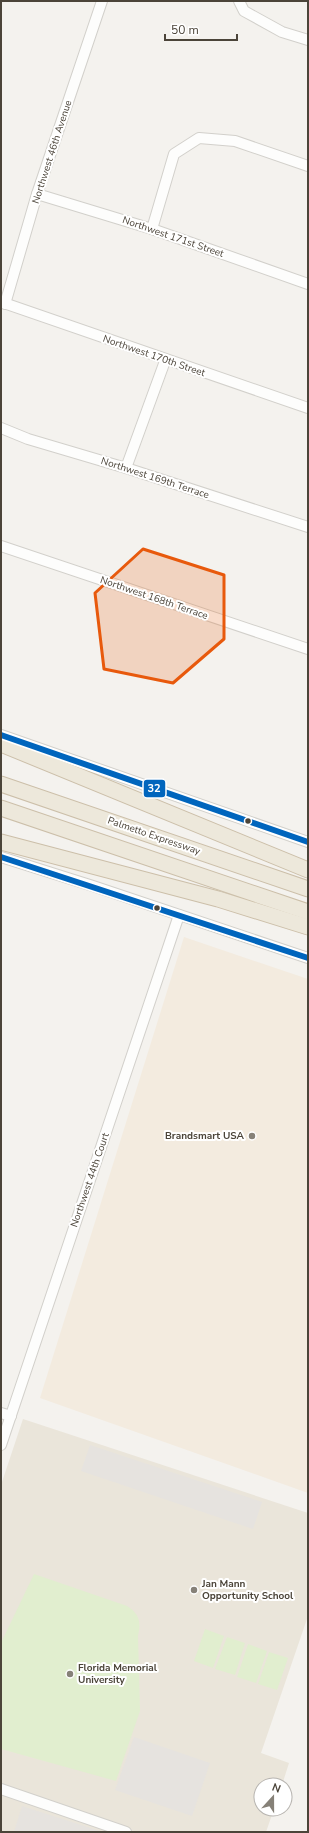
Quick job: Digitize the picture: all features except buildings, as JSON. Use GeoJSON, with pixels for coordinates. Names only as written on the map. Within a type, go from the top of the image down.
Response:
{"type":"FeatureCollection","features":[{"type":"Feature","properties":{"kind":"highway"},"geometry":{"type":"LineString","coordinates":[[1,744],[308,870]]}},
{"type":"Feature","properties":{"kind":"highway","name":"Palmetto Expressway"},"geometry":{"type":"LineString","coordinates":[[1,784],[308,889]]}},
{"type":"Feature","properties":{"kind":"highway"},"geometry":{"type":"LineString","coordinates":[[1,808],[308,912]]}},
{"type":"Feature","properties":{"kind":"highway"},"geometry":{"type":"LineString","coordinates":[[1,842],[218,899],[308,927]]}},
{"type":"Feature","properties":{"kind":"street","name":"Northwest 46th Avenue"},"geometry":{"type":"LineString","coordinates":[[3,303],[37,194],[102,1]]}},
{"type":"Feature","properties":{"kind":"street"},"geometry":{"type":"LineString","coordinates":[[239,1],[244,11],[282,32],[308,40]]}},
{"type":"Feature","properties":{"kind":"street"},"geometry":{"type":"LineString","coordinates":[[152,229],[174,154],[199,138],[235,141],[308,166]]}},
{"type":"Feature","properties":{"kind":"street","name":"Northwest 171st Street"},"geometry":{"type":"LineString","coordinates":[[37,194],[152,229],[308,284]]}},
{"type":"Feature","properties":{"kind":"street","name":"Northwest 170th Street"},"geometry":{"type":"LineString","coordinates":[[3,303],[308,408]]}},
{"type":"Feature","properties":{"kind":"street"},"geometry":{"type":"LineString","coordinates":[[126,468],[165,360]]}},
{"type":"Feature","properties":{"kind":"street","name":"Northwest 169th Terrace"},"geometry":{"type":"LineString","coordinates":[[1,428],[28,439],[126,468],[308,527]]}},
{"type":"Feature","properties":{"kind":"street","name":"Northwest 168th Terrace"},"geometry":{"type":"LineString","coordinates":[[1,546],[308,650]]}},
{"type":"Feature","properties":{"kind":"street"},"geometry":{"type":"LineString","coordinates":[[1,735],[308,841]]}},
{"type":"Feature","properties":{"kind":"street"},"geometry":{"type":"LineString","coordinates":[[1,857],[87,884],[308,958]]}},
{"type":"Feature","properties":{"kind":"street","name":"Northwest 44th Court"},"geometry":{"type":"LineString","coordinates":[[1,1446],[180,915]]}},
{"type":"Feature","properties":{"kind":"street"},"geometry":{"type":"LineString","coordinates":[[1,1413],[11,1416]]}},
{"type":"Feature","properties":{"kind":"street"},"geometry":{"type":"LineString","coordinates":[[1,1789],[126,1832]]}},
{"type":"Feature","properties":{"kind":"highlighted area"},"geometry":{"type":"Polygon","coordinates":[[[143,549],[224,575],[224,639],[173,683],[104,669],[95,593],[143,549]]]}},
{"type":"Feature","properties":{"kind":"shaded area"},"geometry":{"type":"Polygon","coordinates":[[[184,937],[308,979],[308,1493],[40,1398],[184,937]]]}},
{"type":"Feature","properties":{"kind":"shaded area"},"geometry":{"type":"Polygon","coordinates":[[[23,1419],[308,1513],[308,1616],[261,1753],[289,1763],[285,1777],[253,1777],[253,1817],[271,1817],[266,1832],[1,1832],[1,1485],[23,1419]]]}},
{"type":"Feature","properties":{"kind":"shaded area"},"geometry":{"type":"Polygon","coordinates":[[[90,1445],[262,1502],[253,1529],[81,1471],[90,1445]]]}},
{"type":"Feature","properties":{"kind":"shaded area"},"geometry":{"type":"Polygon","coordinates":[[[134,1737],[210,1763],[192,1816],[115,1790],[134,1737]]]}},
{"type":"Feature","properties":{"kind":"shaded area"},"geometry":{"type":"Polygon","coordinates":[[[22,1806],[103,1832],[14,1832],[22,1806]]]}},
{"type":"Feature","properties":{"kind":"green space"},"geometry":{"type":"Polygon","coordinates":[[[34,1574],[127,1606],[135,1612],[137,1616],[139,1623],[140,1711],[116,1781],[1,1749],[1,1643],[34,1574]]]}},
{"type":"Feature","properties":{"kind":"green space"},"geometry":{"type":"Polygon","coordinates":[[[205,1629],[224,1636],[213,1668],[194,1661],[205,1629]]]}},
{"type":"Feature","properties":{"kind":"green space"},"geometry":{"type":"Polygon","coordinates":[[[227,1637],[245,1643],[235,1675],[215,1669],[227,1637]]]}},
{"type":"Feature","properties":{"kind":"green space"},"geometry":{"type":"Polygon","coordinates":[[[248,1644],[267,1651],[256,1683],[237,1677],[248,1644]]]}},
{"type":"Feature","properties":{"kind":"green space"},"geometry":{"type":"Polygon","coordinates":[[[269,1652],[288,1658],[277,1690],[258,1684],[269,1652]]]}},
{"type":"Feature","properties":{"kind":"transit line","name":"32"},"geometry":{"type":"LineString","coordinates":[[1,735],[308,842]]}},
{"type":"Feature","properties":{"kind":"transit line","name":"32"},"geometry":{"type":"LineString","coordinates":[[1,857],[308,958]]}},
{"type":"Feature","properties":{"kind":"place","name":"Brandsmart USA"},"geometry":{"type":"Point","coordinates":[252,1136]}},
{"type":"Feature","properties":{"kind":"place","name":"Jan Mann Opportunity School"},"geometry":{"type":"Point","coordinates":[194,1590]}},
{"type":"Feature","properties":{"kind":"place","name":"Florida Memorial University"},"geometry":{"type":"Point","coordinates":[70,1674]}}]}
